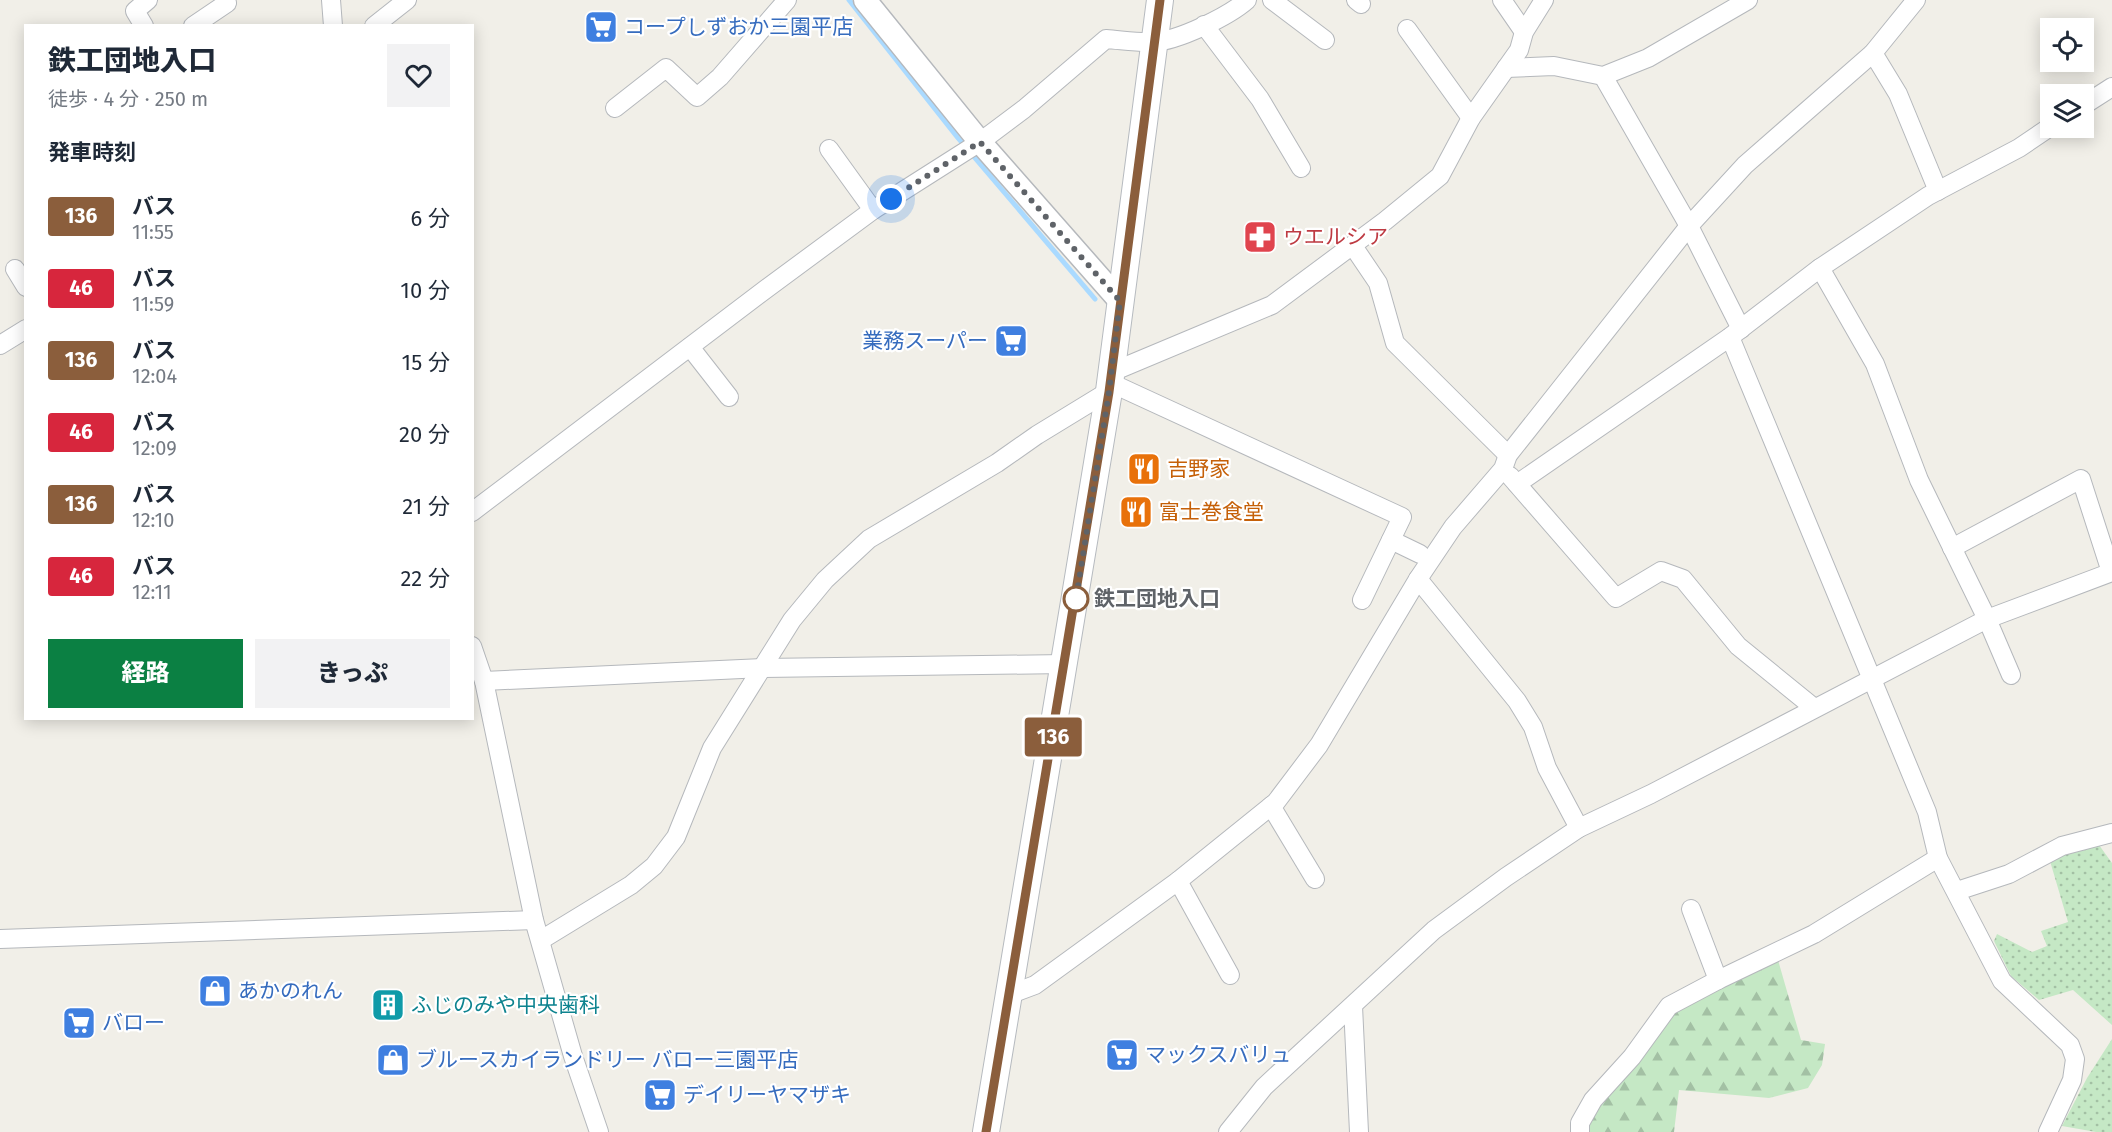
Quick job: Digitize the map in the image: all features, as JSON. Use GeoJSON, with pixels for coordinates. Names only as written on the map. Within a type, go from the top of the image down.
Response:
{"type":"FeatureCollection","features":[{"type":"Feature","properties":{"kind":"main road"},"geometry":{"type":"LineString","coordinates":[[986,1132],[1011,994],[1111,382],[1160,0]]}},
{"type":"Feature","properties":{"kind":"street"},"geometry":{"type":"LineString","coordinates":[[143,24],[135,11],[148,0]]}},
{"type":"Feature","properties":{"kind":"street"},"geometry":{"type":"LineString","coordinates":[[331,0],[333,24]]}},
{"type":"Feature","properties":{"kind":"street"},"geometry":{"type":"LineString","coordinates":[[377,24],[408,0]]}},
{"type":"Feature","properties":{"kind":"street"},"geometry":{"type":"LineString","coordinates":[[615,108],[666,68],[697,97],[720,76],[787,0]]}},
{"type":"Feature","properties":{"kind":"street"},"geometry":{"type":"LineString","coordinates":[[865,0],[972,147],[1120,301]]}},
{"type":"Feature","properties":{"kind":"street"},"geometry":{"type":"LineString","coordinates":[[474,510],[873,210],[972,147],[1024,109],[1106,39],[1154,42],[1182,35],[1235,10],[1247,0]]}},
{"type":"Feature","properties":{"kind":"street"},"geometry":{"type":"LineString","coordinates":[[1272,0],[1325,40]]}},
{"type":"Feature","properties":{"kind":"street"},"geometry":{"type":"LineString","coordinates":[[1502,0],[1524,32]]}},
{"type":"Feature","properties":{"kind":"street"},"geometry":{"type":"LineString","coordinates":[[541,940],[631,885],[654,866],[676,837],[712,748],[792,620],[825,580],[869,539],[997,463],[1111,382],[1272,304],[1353,246],[1440,177],[1471,118],[1519,50],[1524,32],[1544,0]]}},
{"type":"Feature","properties":{"kind":"street"},"geometry":{"type":"LineString","coordinates":[[1506,68],[1554,66],[1603,76],[1648,58],[1748,0]]}},
{"type":"Feature","properties":{"kind":"street"},"geometry":{"type":"LineString","coordinates":[[1011,994],[1035,986],[1178,881],[1271,806],[1319,745],[1418,579],[1453,527],[1689,226],[1745,165],[1873,53],[1916,0]]}},
{"type":"Feature","properties":{"kind":"street"},"geometry":{"type":"LineString","coordinates":[[196,24],[227,3]]}},
{"type":"Feature","properties":{"kind":"street"},"geometry":{"type":"LineString","coordinates":[[1204,25],[1260,99],[1301,168]]}},
{"type":"Feature","properties":{"kind":"street"},"geometry":{"type":"LineString","coordinates":[[1407,29],[1471,118]]}},
{"type":"Feature","properties":{"kind":"street"},"geometry":{"type":"LineString","coordinates":[[1873,53],[1898,94],[1938,191]]}},
{"type":"Feature","properties":{"kind":"street"},"geometry":{"type":"LineString","coordinates":[[1603,76],[1689,226],[1736,333],[1871,679],[1927,812],[1938,858],[2002,981],[2070,1045],[2075,1059],[2072,1080],[2048,1132]]}},
{"type":"Feature","properties":{"kind":"street"},"geometry":{"type":"LineString","coordinates":[[2094,99],[2112,87]]}},
{"type":"Feature","properties":{"kind":"street"},"geometry":{"type":"LineString","coordinates":[[1517,484],[1736,333],[1820,268],[1938,191],[2019,148],[2040,134]]}},
{"type":"Feature","properties":{"kind":"street"},"geometry":{"type":"LineString","coordinates":[[829,150],[873,210]]}},
{"type":"Feature","properties":{"kind":"street"},"geometry":{"type":"LineString","coordinates":[[1353,246],[1378,283],[1395,343],[1505,462],[1517,484],[1616,598],[1661,571],[1683,579],[1738,646],[1813,707]]}},
{"type":"Feature","properties":{"kind":"street"},"geometry":{"type":"LineString","coordinates":[[1820,268],[1875,364],[1919,480],[1987,619],[2011,675]]}},
{"type":"Feature","properties":{"kind":"street"},"geometry":{"type":"LineString","coordinates":[[15,269],[24,284]]}},
{"type":"Feature","properties":{"kind":"street"},"geometry":{"type":"LineString","coordinates":[[0,345],[24,330]]}},
{"type":"Feature","properties":{"kind":"street"},"geometry":{"type":"LineString","coordinates":[[690,346],[729,397]]}},
{"type":"Feature","properties":{"kind":"street"},"geometry":{"type":"LineString","coordinates":[[1111,382],[1402,517],[1362,600]]}},
{"type":"Feature","properties":{"kind":"street"},"geometry":{"type":"LineString","coordinates":[[1228,1132],[1264,1087],[1434,930],[1506,877],[1579,828],[1651,794],[1813,707],[1987,619],[2112,572],[2081,479],[1952,548]]}},
{"type":"Feature","properties":{"kind":"street"},"geometry":{"type":"LineString","coordinates":[[1391,540],[1420,554]]}},
{"type":"Feature","properties":{"kind":"street"},"geometry":{"type":"LineString","coordinates":[[1418,579],[1517,701],[1533,727],[1547,768],[1579,828]]}},
{"type":"Feature","properties":{"kind":"street"},"geometry":{"type":"LineString","coordinates":[[474,652],[484,681],[534,920],[573,1056],[599,1132]]}},
{"type":"Feature","properties":{"kind":"street"},"geometry":{"type":"LineString","coordinates":[[484,681],[763,668],[1065,663]]}},
{"type":"Feature","properties":{"kind":"street"},"geometry":{"type":"LineString","coordinates":[[1271,806],[1315,879]]}},
{"type":"Feature","properties":{"kind":"street"},"geometry":{"type":"LineString","coordinates":[[1957,891],[2009,874],[2062,846],[2112,833]]}},
{"type":"Feature","properties":{"kind":"street"},"geometry":{"type":"LineString","coordinates":[[1580,1132],[1580,1123],[1593,1100],[1632,1057],[1669,1006],[1814,934],[1938,858]]}},
{"type":"Feature","properties":{"kind":"street"},"geometry":{"type":"LineString","coordinates":[[1178,881],[1230,975]]}},
{"type":"Feature","properties":{"kind":"street"},"geometry":{"type":"LineString","coordinates":[[1691,909],[1718,980]]}},
{"type":"Feature","properties":{"kind":"street"},"geometry":{"type":"LineString","coordinates":[[0,939],[534,920]]}},
{"type":"Feature","properties":{"kind":"street"},"geometry":{"type":"LineString","coordinates":[[1353,1006],[1359,1132]]}},
{"type":"Feature","properties":{"kind":"green space"},"geometry":{"type":"Polygon","coordinates":[[[2099,845],[2112,863],[2112,1025],[2073,990],[2039,1000],[2011,976],[1994,941],[1997,934],[2032,952],[2047,946],[2041,931],[2068,922],[2050,861],[2078,847],[2099,845]]]}},
{"type":"Feature","properties":{"kind":"green space"},"geometry":{"type":"Polygon","coordinates":[[[1778,960],[1801,1040],[1825,1044],[1822,1065],[1808,1088],[1769,1098],[1679,1090],[1674,1132],[1586,1132],[1586,1124],[1672,1011],[1778,960]]]}},
{"type":"Feature","properties":{"kind":"green space"},"geometry":{"type":"Polygon","coordinates":[[[2112,1039],[2112,1132],[2096,1132],[2062,1126],[2087,1078],[2112,1039]]]}},
{"type":"Feature","properties":{"kind":"waterway"},"geometry":{"type":"LineString","coordinates":[[849,0],[958,138],[1095,299]]}},
{"type":"Feature","properties":{"kind":"bus line","name":"136"},"geometry":{"type":"LineString","coordinates":[[986,1132],[1011,994],[1109,392],[1160,0]]}},
{"type":"Feature","properties":{"kind":"place","name":"コープしずおか三園平店"},"geometry":{"type":"Point","coordinates":[601,27]}},
{"type":"Feature","properties":{"kind":"place","name":"ウエルシア"},"geometry":{"type":"Point","coordinates":[1260,237]}},
{"type":"Feature","properties":{"kind":"place","name":"業務スーパー"},"geometry":{"type":"Point","coordinates":[1011,341]}},
{"type":"Feature","properties":{"kind":"place","name":"吉野家"},"geometry":{"type":"Point","coordinates":[1144,469]}},
{"type":"Feature","properties":{"kind":"place","name":"富士巻食堂"},"geometry":{"type":"Point","coordinates":[1136,512]}},
{"type":"Feature","properties":{"kind":"place","name":"鉄工団地入口"},"geometry":{"type":"Point","coordinates":[1076,599]}},
{"type":"Feature","properties":{"kind":"place","name":"あかのれん"},"geometry":{"type":"Point","coordinates":[215,991]}},
{"type":"Feature","properties":{"kind":"place","name":"ふじのみや中央歯科"},"geometry":{"type":"Point","coordinates":[388,1005]}},
{"type":"Feature","properties":{"kind":"place","name":"バロー"},"geometry":{"type":"Point","coordinates":[79,1023]}},
{"type":"Feature","properties":{"kind":"place","name":"マックスバリュ"},"geometry":{"type":"Point","coordinates":[1122,1055]}},
{"type":"Feature","properties":{"kind":"place","name":"ブルースカイランドリー バロー三園平店"},"geometry":{"type":"Point","coordinates":[393,1060]}},
{"type":"Feature","properties":{"kind":"place","name":"デイリーヤマザキ"},"geometry":{"type":"Point","coordinates":[660,1095]}},
{"type":"Feature","properties":{"kind":"route"},"geometry":{"type":"LineString","coordinates":[[891,199],[980,142],[1120,301],[1112,372],[1076,599]]}}]}
